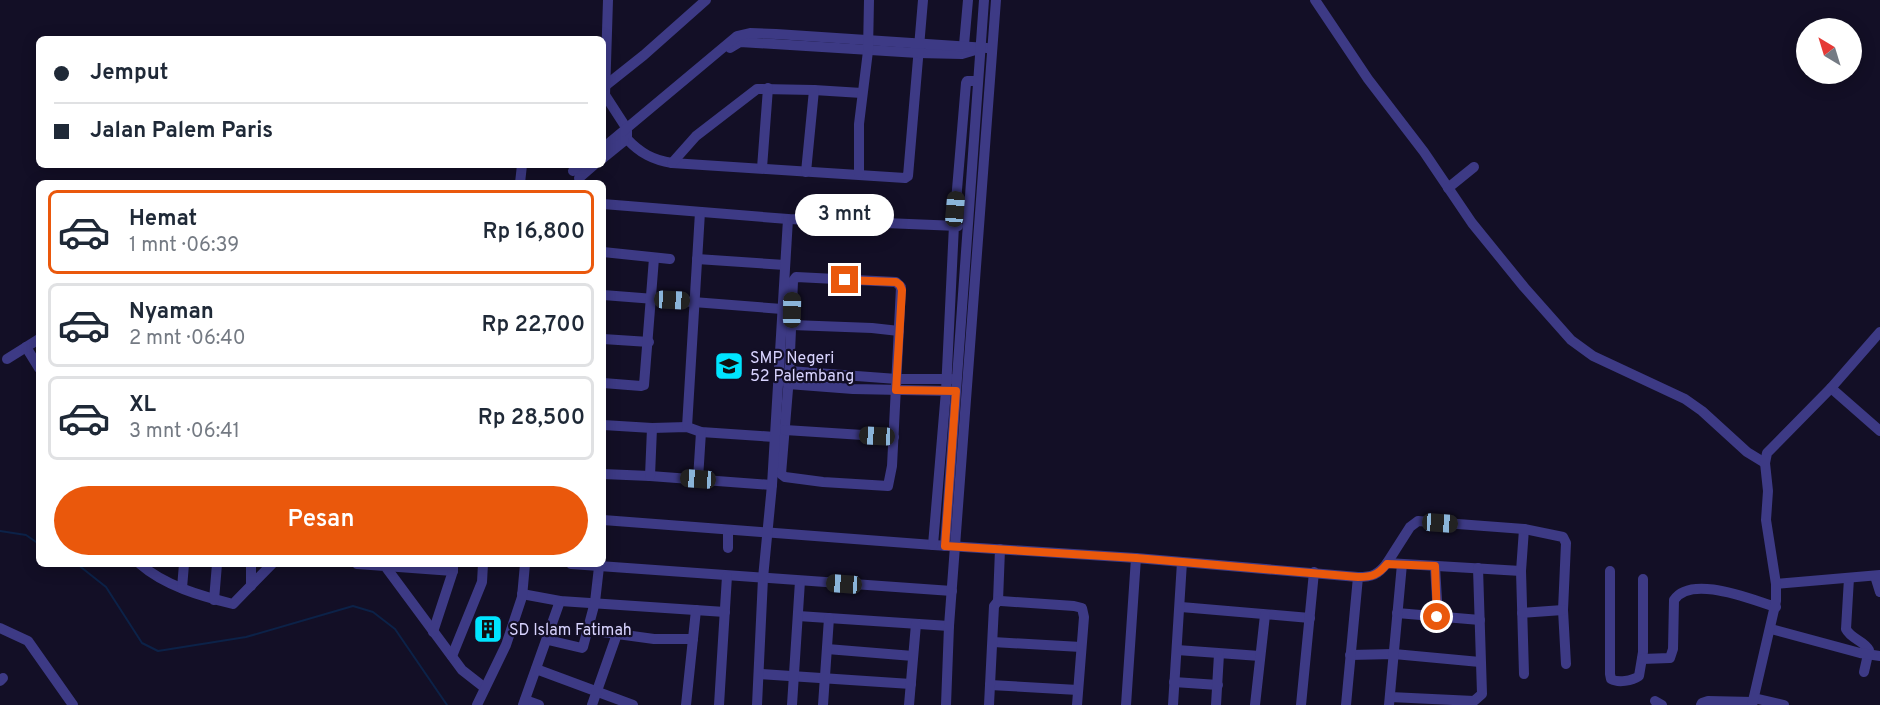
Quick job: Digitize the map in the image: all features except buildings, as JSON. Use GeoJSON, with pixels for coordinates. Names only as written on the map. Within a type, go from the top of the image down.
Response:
{"type":"FeatureCollection","features":[{"type":"Feature","properties":{"kind":"street"},"geometry":{"type":"LineString","coordinates":[[606,57],[608,0]]}},
{"type":"Feature","properties":{"kind":"street"},"geometry":{"type":"LineString","coordinates":[[606,85],[706,0]]}},
{"type":"Feature","properties":{"kind":"street"},"geometry":{"type":"LineString","coordinates":[[859,174],[859,124],[868,46],[869,0]]}},
{"type":"Feature","properties":{"kind":"street"},"geometry":{"type":"LineString","coordinates":[[606,91],[608,101],[627,134],[649,157],[672,163],[908,177],[923,0]]}},
{"type":"Feature","properties":{"kind":"street"},"geometry":{"type":"LineString","coordinates":[[964,45],[968,0]]}},
{"type":"Feature","properties":{"kind":"street"},"geometry":{"type":"LineString","coordinates":[[933,545],[967,226],[984,0]]}},
{"type":"Feature","properties":{"kind":"street"},"geometry":{"type":"LineString","coordinates":[[950,546],[968,391],[996,0]]}},
{"type":"Feature","properties":{"kind":"street"},"geometry":{"type":"LineString","coordinates":[[1316,0],[1372,85],[1424,152],[1472,223],[1501,260],[1576,345],[1593,356],[1684,399],[1702,411],[1747,452],[1765,463]]}},
{"type":"Feature","properties":{"kind":"street"},"geometry":{"type":"LineString","coordinates":[[606,155],[722,47],[737,36],[918,48],[962,54],[981,48]]}},
{"type":"Feature","properties":{"kind":"street"},"geometry":{"type":"LineString","coordinates":[[918,48],[964,45],[993,48]]}},
{"type":"Feature","properties":{"kind":"street"},"geometry":{"type":"LineString","coordinates":[[946,705],[952,591],[950,546],[954,225],[966,83],[967,81],[978,81]]}},
{"type":"Feature","properties":{"kind":"street"},"geometry":{"type":"LineString","coordinates":[[762,168],[768,88]]}},
{"type":"Feature","properties":{"kind":"street"},"geometry":{"type":"LineString","coordinates":[[672,163],[696,136],[757,89],[862,93]]}},
{"type":"Feature","properties":{"kind":"street"},"geometry":{"type":"LineString","coordinates":[[806,172],[813,90]]}},
{"type":"Feature","properties":{"kind":"street"},"geometry":{"type":"LineString","coordinates":[[606,146],[627,134]]}},
{"type":"Feature","properties":{"kind":"street"},"geometry":{"type":"LineString","coordinates":[[1448,188],[1474,166]]}},
{"type":"Feature","properties":{"kind":"street"},"geometry":{"type":"LineString","coordinates":[[606,204],[788,219],[954,225],[979,228]]}},
{"type":"Feature","properties":{"kind":"street"},"geometry":{"type":"LineString","coordinates":[[687,428],[700,212]]}},
{"type":"Feature","properties":{"kind":"street"},"geometry":{"type":"LineString","coordinates":[[757,705],[763,579],[772,485],[788,219]]}},
{"type":"Feature","properties":{"kind":"street"},"geometry":{"type":"LineString","coordinates":[[606,252],[670,259]]}},
{"type":"Feature","properties":{"kind":"street"},"geometry":{"type":"LineString","coordinates":[[606,383],[644,385],[654,258]]}},
{"type":"Feature","properties":{"kind":"street"},"geometry":{"type":"LineString","coordinates":[[697,260],[785,265]]}},
{"type":"Feature","properties":{"kind":"street"},"geometry":{"type":"LineString","coordinates":[[796,277],[896,282],[900,285],[902,290],[894,437],[888,486],[823,483],[782,475],[780,471],[792,325],[793,281],[796,277]]}},
{"type":"Feature","properties":{"kind":"street"},"geometry":{"type":"LineString","coordinates":[[606,295],[782,309]]}},
{"type":"Feature","properties":{"kind":"street"},"geometry":{"type":"LineString","coordinates":[[792,325],[899,331]]}},
{"type":"Feature","properties":{"kind":"street"},"geometry":{"type":"LineString","coordinates":[[1753,701],[1776,607],[1776,584],[1767,527],[1768,491],[1765,463],[1767,453],[1831,388],[1880,332]]}},
{"type":"Feature","properties":{"kind":"street"},"geometry":{"type":"LineString","coordinates":[[606,339],[649,342]]}},
{"type":"Feature","properties":{"kind":"street"},"geometry":{"type":"LineString","coordinates":[[7,359],[36,341]]}},
{"type":"Feature","properties":{"kind":"street"},"geometry":{"type":"LineString","coordinates":[[26,347],[36,363]]}},
{"type":"Feature","properties":{"kind":"street"},"geometry":{"type":"LineString","coordinates":[[789,371],[896,384]]}},
{"type":"Feature","properties":{"kind":"street"},"geometry":{"type":"LineString","coordinates":[[951,385],[969,379]]}},
{"type":"Feature","properties":{"kind":"street"},"geometry":{"type":"LineString","coordinates":[[788,384],[951,385],[968,391]]}},
{"type":"Feature","properties":{"kind":"street"},"geometry":{"type":"LineString","coordinates":[[1831,388],[1880,431]]}},
{"type":"Feature","properties":{"kind":"street"},"geometry":{"type":"LineString","coordinates":[[606,425],[687,428],[701,432],[775,437]]}},
{"type":"Feature","properties":{"kind":"street"},"geometry":{"type":"LineString","coordinates":[[650,476],[652,428]]}},
{"type":"Feature","properties":{"kind":"street"},"geometry":{"type":"LineString","coordinates":[[784,430],[894,437]]}},
{"type":"Feature","properties":{"kind":"street"},"geometry":{"type":"LineString","coordinates":[[698,479],[701,432]]}},
{"type":"Feature","properties":{"kind":"street"},"geometry":{"type":"LineString","coordinates":[[606,474],[772,485]]}},
{"type":"Feature","properties":{"kind":"street"},"geometry":{"type":"LineString","coordinates":[[606,520],[1136,558],[1358,577],[1374,576],[1380,573],[1410,527],[1418,521],[1524,529],[1560,535],[1565,539],[1563,610],[1566,664]]}},
{"type":"Feature","properties":{"kind":"street"},"geometry":{"type":"LineString","coordinates":[[1524,529],[1521,571],[1524,674]]}},
{"type":"Feature","properties":{"kind":"street"},"geometry":{"type":"LineString","coordinates":[[728,530],[728,548]]}},
{"type":"Feature","properties":{"kind":"street"},"geometry":{"type":"LineString","coordinates":[[989,705],[994,606],[998,601],[1000,549]]}},
{"type":"Feature","properties":{"kind":"street"},"geometry":{"type":"LineString","coordinates":[[1126,705],[1136,558]]}},
{"type":"Feature","properties":{"kind":"street"},"geometry":{"type":"LineString","coordinates":[[1173,705],[1182,562]]}},
{"type":"Feature","properties":{"kind":"street"},"geometry":{"type":"LineString","coordinates":[[1387,564],[1521,571]]}},
{"type":"Feature","properties":{"kind":"street"},"geometry":{"type":"LineString","coordinates":[[1402,564],[1389,701],[1474,701],[1482,694],[1478,568]]}},
{"type":"Feature","properties":{"kind":"street"},"geometry":{"type":"LineString","coordinates":[[1435,566],[1437,617]]}},
{"type":"Feature","properties":{"kind":"street"},"geometry":{"type":"LineString","coordinates":[[182,588],[184,567]]}},
{"type":"Feature","properties":{"kind":"street"},"geometry":{"type":"LineString","coordinates":[[214,600],[217,567]]}},
{"type":"Feature","properties":{"kind":"street"},"geometry":{"type":"LineString","coordinates":[[250,586],[252,567]]}},
{"type":"Feature","properties":{"kind":"street"},"geometry":{"type":"LineString","coordinates":[[151,569],[182,588],[214,600],[233,604],[269,567]]}},
{"type":"Feature","properties":{"kind":"street"},"geometry":{"type":"LineString","coordinates":[[386,567],[462,670],[484,688]]}},
{"type":"Feature","properties":{"kind":"street"},"geometry":{"type":"LineString","coordinates":[[419,567],[453,568],[433,632]]}},
{"type":"Feature","properties":{"kind":"street"},"geometry":{"type":"LineString","coordinates":[[452,656],[482,582],[483,567]]}},
{"type":"Feature","properties":{"kind":"street"},"geometry":{"type":"LineString","coordinates":[[477,705],[506,645],[522,594],[525,567]]}},
{"type":"Feature","properties":{"kind":"street"},"geometry":{"type":"LineString","coordinates":[[548,640],[582,648],[595,602],[599,567],[952,591]]}},
{"type":"Feature","properties":{"kind":"street"},"geometry":{"type":"LineString","coordinates":[[1610,571],[1611,679],[1619,681],[1639,676],[1642,660],[1643,579]]}},
{"type":"Feature","properties":{"kind":"street"},"geometry":{"type":"LineString","coordinates":[[1301,705],[1314,572]]}},
{"type":"Feature","properties":{"kind":"street"},"geometry":{"type":"LineString","coordinates":[[1776,584],[1877,575],[1880,592]]}},
{"type":"Feature","properties":{"kind":"street"},"geometry":{"type":"LineString","coordinates":[[719,705],[727,576]]}},
{"type":"Feature","properties":{"kind":"street"},"geometry":{"type":"LineString","coordinates":[[1346,705],[1358,577]]}},
{"type":"Feature","properties":{"kind":"street"},"geometry":{"type":"LineString","coordinates":[[1849,578],[1846,629],[1851,636],[1867,646],[1874,655]]}},
{"type":"Feature","properties":{"kind":"street"},"geometry":{"type":"LineString","coordinates":[[792,705],[800,581]]}},
{"type":"Feature","properties":{"kind":"street"},"geometry":{"type":"LineString","coordinates":[[1642,660],[1670,658],[1673,649],[1674,600],[1682,592],[1694,588],[1709,588],[1776,607]]}},
{"type":"Feature","properties":{"kind":"street"},"geometry":{"type":"LineString","coordinates":[[522,594],[560,601],[725,612]]}},
{"type":"Feature","properties":{"kind":"street"},"geometry":{"type":"LineString","coordinates":[[539,705],[524,703],[560,601]]}},
{"type":"Feature","properties":{"kind":"street"},"geometry":{"type":"LineString","coordinates":[[998,601],[1082,608],[1084,617],[1077,705]]}},
{"type":"Feature","properties":{"kind":"street"},"geometry":{"type":"LineString","coordinates":[[1180,606],[1310,618]]}},
{"type":"Feature","properties":{"kind":"street"},"geometry":{"type":"LineString","coordinates":[[686,705],[696,610]]}},
{"type":"Feature","properties":{"kind":"street"},"geometry":{"type":"LineString","coordinates":[[1522,612],[1563,610]]}},
{"type":"Feature","properties":{"kind":"street"},"geometry":{"type":"LineString","coordinates":[[1397,613],[1480,620]]}},
{"type":"Feature","properties":{"kind":"street"},"geometry":{"type":"LineString","coordinates":[[1256,705],[1265,615]]}},
{"type":"Feature","properties":{"kind":"street"},"geometry":{"type":"LineString","coordinates":[[798,616],[949,626]]}},
{"type":"Feature","properties":{"kind":"street"},"geometry":{"type":"LineString","coordinates":[[823,705],[829,618]]}},
{"type":"Feature","properties":{"kind":"street"},"geometry":{"type":"LineString","coordinates":[[909,705],[916,624]]}},
{"type":"Feature","properties":{"kind":"street"},"geometry":{"type":"LineString","coordinates":[[0,628],[28,641],[71,704]]}},
{"type":"Feature","properties":{"kind":"street"},"geometry":{"type":"LineString","coordinates":[[1771,629],[1874,655]]}},
{"type":"Feature","properties":{"kind":"street"},"geometry":{"type":"LineString","coordinates":[[588,630],[654,639],[693,639]]}},
{"type":"Feature","properties":{"kind":"street"},"geometry":{"type":"LineString","coordinates":[[592,705],[617,634]]}},
{"type":"Feature","properties":{"kind":"street"},"geometry":{"type":"LineString","coordinates":[[993,642],[1081,647]]}},
{"type":"Feature","properties":{"kind":"street"},"geometry":{"type":"LineString","coordinates":[[827,649],[913,656]]}},
{"type":"Feature","properties":{"kind":"street"},"geometry":{"type":"LineString","coordinates":[[1177,650],[1260,656]]}},
{"type":"Feature","properties":{"kind":"street"},"geometry":{"type":"LineString","coordinates":[[1216,705],[1219,654]]}},
{"type":"Feature","properties":{"kind":"street"},"geometry":{"type":"LineString","coordinates":[[1350,655],[1394,654],[1480,662]]}},
{"type":"Feature","properties":{"kind":"street"},"geometry":{"type":"LineString","coordinates":[[1864,672],[1874,655]]}},
{"type":"Feature","properties":{"kind":"street"},"geometry":{"type":"LineString","coordinates":[[536,669],[633,705]]}},
{"type":"Feature","properties":{"kind":"street"},"geometry":{"type":"LineString","coordinates":[[760,674],[911,684]]}},
{"type":"Feature","properties":{"kind":"street"},"geometry":{"type":"LineString","coordinates":[[1174,682],[1218,685]]}},
{"type":"Feature","properties":{"kind":"street"},"geometry":{"type":"LineString","coordinates":[[990,685],[1078,690]]}},
{"type":"Feature","properties":{"kind":"street"},"geometry":{"type":"LineString","coordinates":[[1699,704],[1753,701],[1784,705]]}},
{"type":"Feature","properties":{"kind":"waterway"},"geometry":{"type":"LineString","coordinates":[[0,531],[26,535],[36,542]]}},
{"type":"Feature","properties":{"kind":"waterway"},"geometry":{"type":"LineString","coordinates":[[81,567],[106,587],[142,643],[158,651],[246,637],[353,606],[373,612],[395,629],[447,705]]}},
{"type":"Feature","properties":{"kind":"place","name":"SMP Negeri 52 Palembang"},"geometry":{"type":"Point","coordinates":[729,366]}},
{"type":"Feature","properties":{"kind":"place","name":"SD Islam Fatimah"},"geometry":{"type":"Point","coordinates":[488,629]}},
{"type":"Feature","properties":{"kind":"route"},"geometry":{"type":"LineString","coordinates":[[845,280],[896,282],[900,285],[902,290],[896,390],[956,391],[945,546],[1136,558],[1358,577],[1374,576],[1380,573],[1387,564],[1435,566],[1437,617]]}}]}
